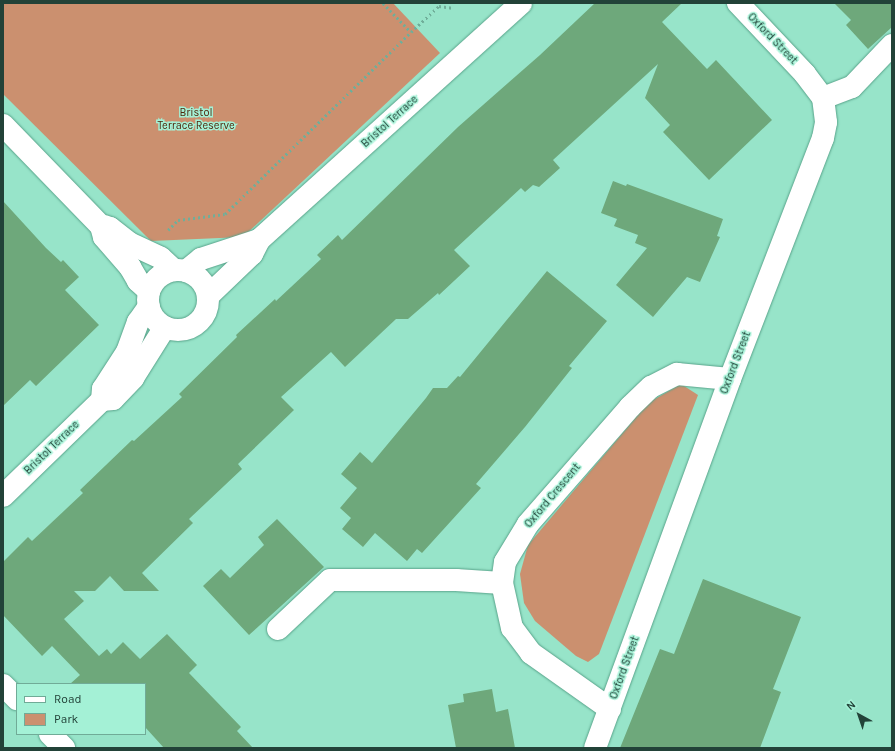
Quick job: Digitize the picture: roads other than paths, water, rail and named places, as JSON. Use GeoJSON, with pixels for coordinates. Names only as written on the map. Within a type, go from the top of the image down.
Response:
{"type":"FeatureCollection","features":[{"type":"Feature","properties":{"kind":"street","name":"Bristol Terrace"},"geometry":{"type":"LineString","coordinates":[[208,296],[252,254],[259,240],[521,3]]}},
{"type":"Feature","properties":{"kind":"street","name":"Oxford Street"},"geometry":{"type":"LineString","coordinates":[[596,748],[730,379],[823,138],[826,122],[823,98],[805,74],[738,3]]}},
{"type":"Feature","properties":{"kind":"street"},"geometry":{"type":"LineString","coordinates":[[823,98],[852,87],[892,45]]}},
{"type":"Feature","properties":{"kind":"street"},"geometry":{"type":"LineString","coordinates":[[3,125],[101,226],[104,238],[130,267],[149,299],[152,315],[166,327],[183,330],[192,326],[205,314],[208,296],[203,283],[193,273],[180,270],[160,258],[129,243],[110,228],[101,226]]}},
{"type":"Feature","properties":{"kind":"street","name":"Bristol Terrace"},"geometry":{"type":"LineString","coordinates":[[180,270],[201,259],[259,240]]}},
{"type":"Feature","properties":{"kind":"street"},"geometry":{"type":"LineString","coordinates":[[149,299],[159,277],[166,272],[180,270]]}},
{"type":"Feature","properties":{"kind":"street","name":"Bristol Terrace"},"geometry":{"type":"LineString","coordinates":[[102,400],[103,389],[127,352],[138,322],[149,299]]}},
{"type":"Feature","properties":{"kind":"street","name":"Bristol Terrace"},"geometry":{"type":"LineString","coordinates":[[3,496],[102,400],[113,399],[133,378],[166,327]]}},
{"type":"Feature","properties":{"kind":"street","name":"Oxford Crescent"},"geometry":{"type":"LineString","coordinates":[[610,709],[531,653],[512,628],[502,583],[505,562],[528,524],[630,407],[651,386],[677,374],[730,379]]}},
{"type":"Feature","properties":{"kind":"street"},"geometry":{"type":"LineString","coordinates":[[278,629],[330,580],[456,580],[502,583]]}},
{"type":"Feature","properties":{"kind":"street"},"geometry":{"type":"LineString","coordinates":[[3,685],[16,698]]}},
{"type":"Feature","properties":{"kind":"street"},"geometry":{"type":"LineString","coordinates":[[51,735],[64,748]]}},
{"type":"Feature","properties":{"kind":"park label","name":"Bristol Terrace Reserve"},"geometry":{"type":"Point","coordinates":[196,120]}}]}
